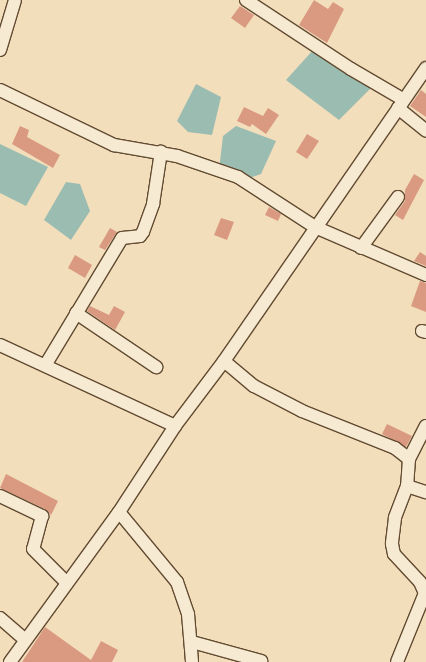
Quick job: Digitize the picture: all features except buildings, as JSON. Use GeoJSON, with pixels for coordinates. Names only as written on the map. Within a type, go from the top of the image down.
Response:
{"type":"FeatureCollection","features":[{"type":"Feature","properties":{"kind":"street"},"geometry":{"type":"LineString","coordinates":[[0,50],[15,0]]}},
{"type":"Feature","properties":{"kind":"street"},"geometry":{"type":"LineString","coordinates":[[246,0],[401,104],[426,130]]}},
{"type":"Feature","properties":{"kind":"street"},"geometry":{"type":"LineString","coordinates":[[10,662],[119,512],[174,426],[224,362],[426,68]]}},
{"type":"Feature","properties":{"kind":"street"},"geometry":{"type":"LineString","coordinates":[[0,90],[114,144],[161,152],[238,177],[315,227],[426,275]]}},
{"type":"Feature","properties":{"kind":"street"},"geometry":{"type":"LineString","coordinates":[[46,364],[122,238],[140,236],[144,232],[153,204],[161,152]]}},
{"type":"Feature","properties":{"kind":"street"},"geometry":{"type":"LineString","coordinates":[[360,248],[398,197]]}},
{"type":"Feature","properties":{"kind":"street"},"geometry":{"type":"LineString","coordinates":[[76,313],[156,367]]}},
{"type":"Feature","properties":{"kind":"street"},"geometry":{"type":"LineString","coordinates":[[0,345],[46,364],[174,426]]}},
{"type":"Feature","properties":{"kind":"street"},"geometry":{"type":"LineString","coordinates":[[224,362],[254,386],[302,411],[395,448],[409,460]]}},
{"type":"Feature","properties":{"kind":"street"},"geometry":{"type":"LineString","coordinates":[[397,662],[425,594],[420,582],[394,554],[392,544],[395,518],[407,486],[409,460],[426,426]]}},
{"type":"Feature","properties":{"kind":"street"},"geometry":{"type":"LineString","coordinates":[[407,486],[426,492]]}},
{"type":"Feature","properties":{"kind":"street"},"geometry":{"type":"LineString","coordinates":[[0,496],[42,516],[33,549],[67,583]]}},
{"type":"Feature","properties":{"kind":"street"},"geometry":{"type":"LineString","coordinates":[[119,512],[177,582],[188,614],[192,642],[192,662]]}},
{"type":"Feature","properties":{"kind":"street"},"geometry":{"type":"LineString","coordinates":[[0,618],[26,640]]}},
{"type":"Feature","properties":{"kind":"street"},"geometry":{"type":"LineString","coordinates":[[192,642],[261,661]]}},
{"type":"Feature","properties":{"kind":"water"},"geometry":{"type":"Polygon","coordinates":[[[314,49],[371,88],[339,120],[286,80],[314,49]]]}},
{"type":"Feature","properties":{"kind":"water"},"geometry":{"type":"Polygon","coordinates":[[[196,84],[221,97],[212,135],[188,132],[177,121],[196,84]]]}},
{"type":"Feature","properties":{"kind":"water"},"geometry":{"type":"Polygon","coordinates":[[[236,126],[276,141],[261,174],[241,181],[219,170],[223,136],[236,126]]]}},
{"type":"Feature","properties":{"kind":"water"},"geometry":{"type":"Polygon","coordinates":[[[0,144],[48,167],[26,206],[0,193],[0,144]]]}},
{"type":"Feature","properties":{"kind":"water"},"geometry":{"type":"Polygon","coordinates":[[[66,182],[80,184],[90,211],[71,240],[44,220],[66,182]]]}}]}
